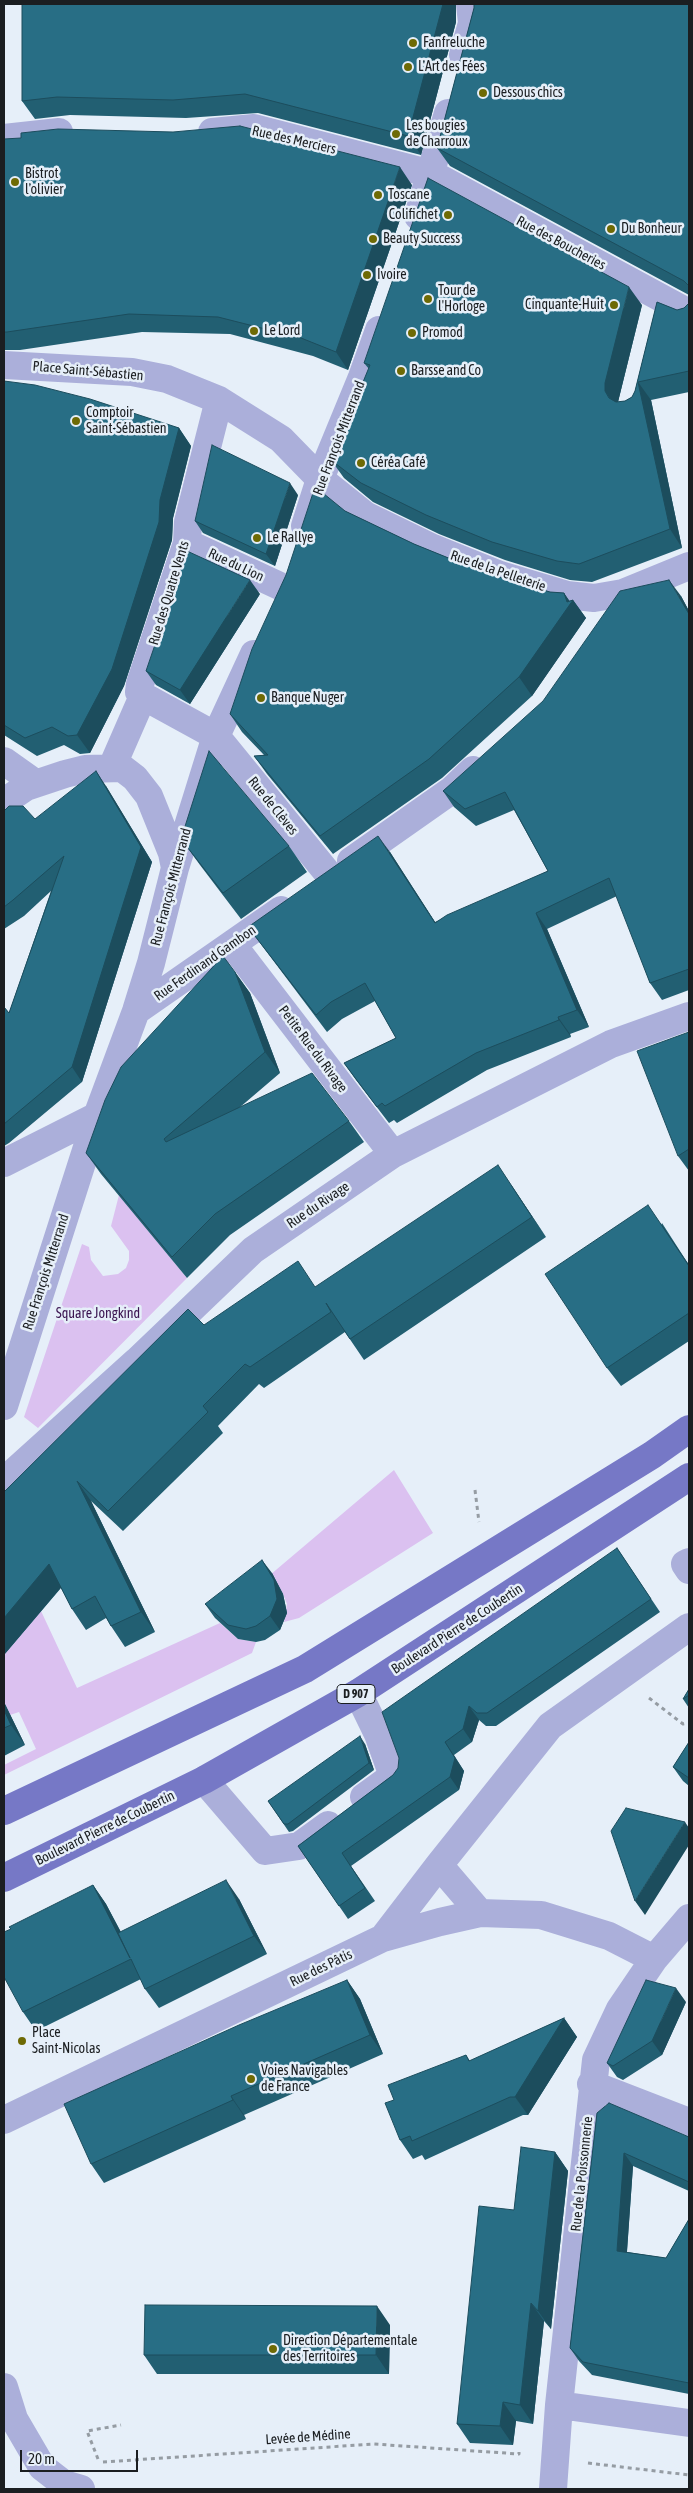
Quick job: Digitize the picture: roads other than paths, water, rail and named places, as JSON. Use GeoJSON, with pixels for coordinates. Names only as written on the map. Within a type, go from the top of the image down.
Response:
{"type":"FeatureCollection","features":[{"type":"Feature","properties":{"kind":"main road"},"geometry":{"type":"LineString","coordinates":[[4,1811],[305,1669],[652,1455],[689,1429]]}},
{"type":"Feature","properties":{"kind":"main road","name":"Boulevard Pierre de Coubertin"},"geometry":{"type":"LineString","coordinates":[[4,1878],[204,1780],[358,1693],[689,1478]]}},
{"type":"Feature","properties":{"kind":"street"},"geometry":{"type":"LineString","coordinates":[[412,236],[432,174],[472,23],[470,4]]}},
{"type":"Feature","properties":{"kind":"street","name":"Rue des Merciers"},"geometry":{"type":"LineString","coordinates":[[186,134],[254,128],[432,174]]}},
{"type":"Feature","properties":{"kind":"street"},"geometry":{"type":"LineString","coordinates":[[4,138],[80,132]]}},
{"type":"Feature","properties":{"kind":"street","name":"Rue des Boucheries"},"geometry":{"type":"LineString","coordinates":[[432,174],[689,313]]}},
{"type":"Feature","properties":{"kind":"street"},"geometry":{"type":"LineString","coordinates":[[653,323],[660,296]]}},
{"type":"Feature","properties":{"kind":"street","name":"Rue François Mitterrand"},"geometry":{"type":"LineString","coordinates":[[4,1406],[97,1116],[136,1011],[151,963],[174,868],[216,736],[268,624],[290,569],[320,479],[362,377],[386,308]]}},
{"type":"Feature","properties":{"kind":"street","name":"Place Saint-Sébastien"},"geometry":{"type":"LineString","coordinates":[[4,364],[132,372],[167,379],[219,400],[281,439],[320,479]]}},
{"type":"Feature","properties":{"kind":"street","name":"Rue des Quatre Vents"},"geometry":{"type":"LineString","coordinates":[[143,696],[139,692],[140,684],[187,543],[188,522],[219,400]]}},
{"type":"Feature","properties":{"kind":"street","name":"Rue de la Pelleterie"},"geometry":{"type":"LineString","coordinates":[[320,479],[365,515],[433,548],[500,575],[567,595],[594,598],[623,593],[689,566]]}},
{"type":"Feature","properties":{"kind":"street","name":"Rue du Lion"},"geometry":{"type":"LineString","coordinates":[[187,543],[290,569]]}},
{"type":"Feature","properties":{"kind":"street"},"geometry":{"type":"LineString","coordinates":[[601,625],[623,593]]}},
{"type":"Feature","properties":{"kind":"street"},"geometry":{"type":"LineString","coordinates":[[112,767],[143,696],[216,736]]}},
{"type":"Feature","properties":{"kind":"street","name":"Rue de Clèves"},"geometry":{"type":"LineString","coordinates":[[216,736],[330,876]]}},
{"type":"Feature","properties":{"kind":"street","name":"Rue Ferdinand Gambon"},"geometry":{"type":"LineString","coordinates":[[136,1011],[452,790],[494,751]]}},
{"type":"Feature","properties":{"kind":"street"},"geometry":{"type":"LineString","coordinates":[[4,761],[35,783]]}},
{"type":"Feature","properties":{"kind":"street"},"geometry":{"type":"LineString","coordinates":[[4,802],[35,783],[85,769],[122,768],[149,796],[172,853],[174,868]]}},
{"type":"Feature","properties":{"kind":"street","name":"Petite Rue du Rivage"},"geometry":{"type":"LineString","coordinates":[[232,944],[393,1154]]}},
{"type":"Feature","properties":{"kind":"street","name":"Rue du Rivage"},"geometry":{"type":"LineString","coordinates":[[4,1481],[137,1361],[253,1250],[393,1154],[611,1044],[689,1016]]}},
{"type":"Feature","properties":{"kind":"street"},"geometry":{"type":"LineString","coordinates":[[4,1163],[97,1116]]}},
{"type":"Feature","properties":{"kind":"street"},"geometry":{"type":"LineString","coordinates":[[689,1562],[686,1564],[689,1570]]}},
{"type":"Feature","properties":{"kind":"street"},"geometry":{"type":"LineString","coordinates":[[383,1938],[550,1726],[689,1627]]}},
{"type":"Feature","properties":{"kind":"street"},"geometry":{"type":"LineString","coordinates":[[204,1780],[266,1851],[299,1846],[393,1776],[378,1734],[358,1693]]}},
{"type":"Feature","properties":{"kind":"street"},"geometry":{"type":"LineString","coordinates":[[439,1865],[480,1913]]}},
{"type":"Feature","properties":{"kind":"street","name":"Rue des Pâtis"},"geometry":{"type":"LineString","coordinates":[[4,2120],[383,1938],[480,1913],[541,1915],[609,1936],[654,1959]]}},
{"type":"Feature","properties":{"kind":"street","name":"Rue de la Poissonnerie"},"geometry":{"type":"LineString","coordinates":[[553,2489],[559,2404],[591,2084],[596,2060],[620,2010],[654,1959],[689,1918]]}},
{"type":"Feature","properties":{"kind":"street"},"geometry":{"type":"LineString","coordinates":[[591,2084],[689,2122]]}},
{"type":"Feature","properties":{"kind":"street"},"geometry":{"type":"LineString","coordinates":[[4,2387],[14,2420],[42,2467],[64,2484],[81,2489]]}},
{"type":"Feature","properties":{"kind":"street"},"geometry":{"type":"LineString","coordinates":[[559,2404],[689,2423]]}},
{"type":"Feature","properties":{"kind":"place","name":"Fanfreluche"},"geometry":{"type":"Point","coordinates":[413,43]}},
{"type":"Feature","properties":{"kind":"place","name":"L'Art des Fées"},"geometry":{"type":"Point","coordinates":[408,67]}},
{"type":"Feature","properties":{"kind":"place","name":"Dessous chics"},"geometry":{"type":"Point","coordinates":[483,93]}},
{"type":"Feature","properties":{"kind":"place","name":"Les bougies de Charroux"},"geometry":{"type":"Point","coordinates":[396,134]}},
{"type":"Feature","properties":{"kind":"place","name":"Bistrot l'olivier"},"geometry":{"type":"Point","coordinates":[15,182]}},
{"type":"Feature","properties":{"kind":"place","name":"Toscane"},"geometry":{"type":"Point","coordinates":[378,195]}},
{"type":"Feature","properties":{"kind":"place","name":"Colifichet"},"geometry":{"type":"Point","coordinates":[448,215]}},
{"type":"Feature","properties":{"kind":"place","name":"Du Bonheur"},"geometry":{"type":"Point","coordinates":[611,229]}},
{"type":"Feature","properties":{"kind":"place","name":"Beauty Success"},"geometry":{"type":"Point","coordinates":[373,239]}},
{"type":"Feature","properties":{"kind":"place","name":"Ivoire"},"geometry":{"type":"Point","coordinates":[367,275]}},
{"type":"Feature","properties":{"kind":"place","name":"Tour de l'Horloge"},"geometry":{"type":"Point","coordinates":[428,299]}},
{"type":"Feature","properties":{"kind":"place","name":"Cinquante-Huit"},"geometry":{"type":"Point","coordinates":[614,305]}},
{"type":"Feature","properties":{"kind":"place","name":"Le Lord"},"geometry":{"type":"Point","coordinates":[254,331]}},
{"type":"Feature","properties":{"kind":"place","name":"Promod"},"geometry":{"type":"Point","coordinates":[412,333]}},
{"type":"Feature","properties":{"kind":"place","name":"Barsse and Co"},"geometry":{"type":"Point","coordinates":[401,371]}},
{"type":"Feature","properties":{"kind":"place","name":"Comptoir Saint-Sébastien"},"geometry":{"type":"Point","coordinates":[76,421]}},
{"type":"Feature","properties":{"kind":"place","name":"Céréa Café"},"geometry":{"type":"Point","coordinates":[361,463]}},
{"type":"Feature","properties":{"kind":"place","name":"Le Rallye"},"geometry":{"type":"Point","coordinates":[257,538]}},
{"type":"Feature","properties":{"kind":"place","name":"Banque Nuger"},"geometry":{"type":"Point","coordinates":[261,698]}},
{"type":"Feature","properties":{"kind":"place","name":"Place Saint-Nicolas"},"geometry":{"type":"Point","coordinates":[22,2041]}},
{"type":"Feature","properties":{"kind":"place","name":"Voies Navigables de France"},"geometry":{"type":"Point","coordinates":[251,2079]}},
{"type":"Feature","properties":{"kind":"place","name":"Direction Départementale des Territoires"},"geometry":{"type":"Point","coordinates":[273,2349]}},
{"type":"Feature","properties":{"kind":"park label","name":"Square Jongkind"},"geometry":{"type":"Point","coordinates":[98,1314]}}]}
